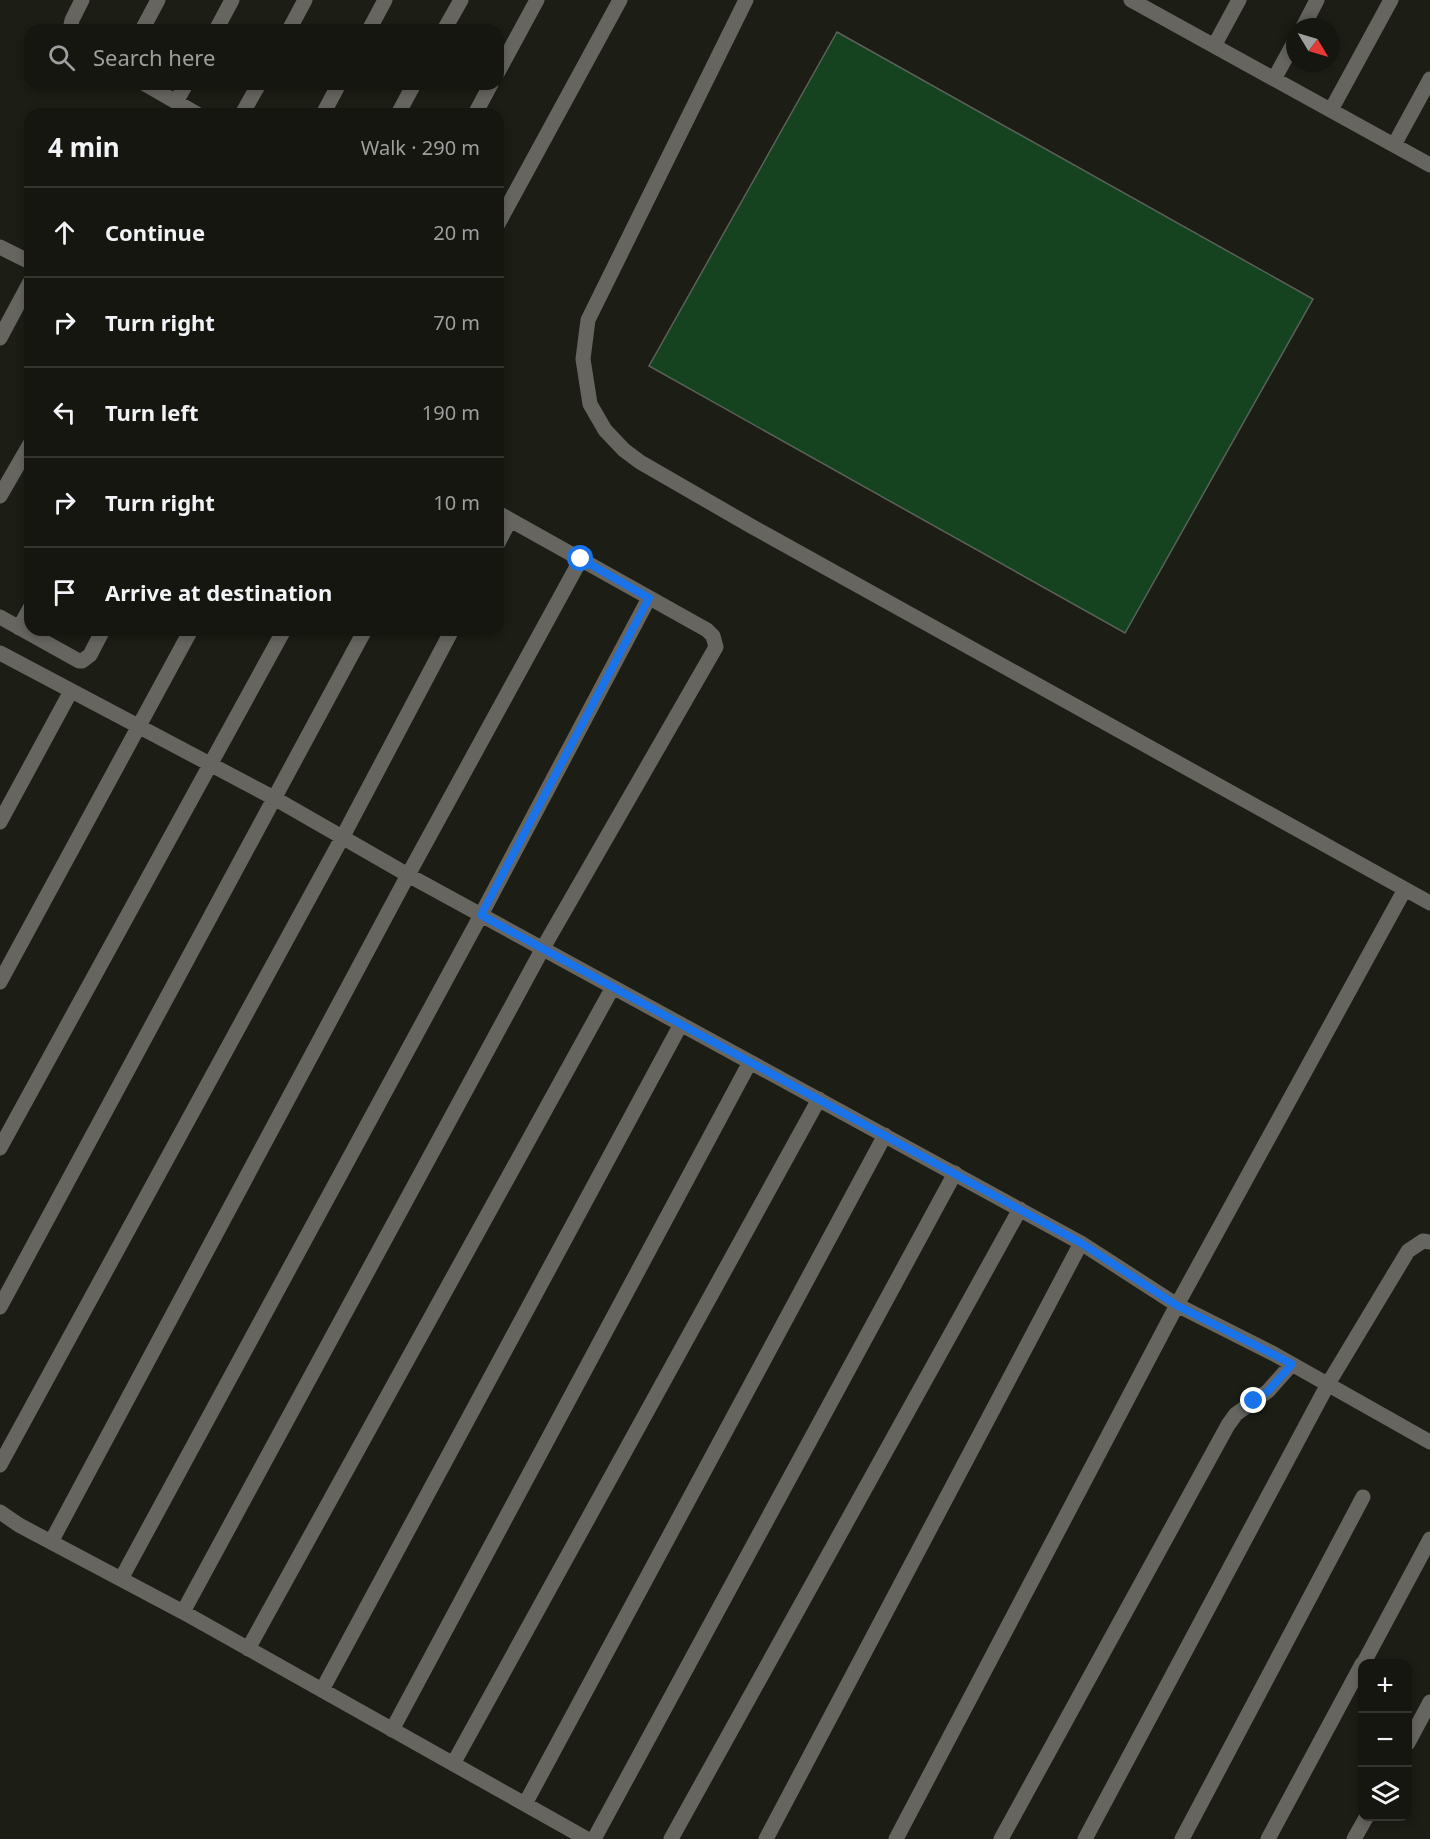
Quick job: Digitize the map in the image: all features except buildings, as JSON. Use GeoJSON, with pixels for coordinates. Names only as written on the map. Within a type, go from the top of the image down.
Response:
{"type":"FeatureCollection","features":[{"type":"Feature","properties":{"kind":"lane"},"geometry":{"type":"LineString","coordinates":[[71,24],[82,0]]}},
{"type":"Feature","properties":{"kind":"lane"},"geometry":{"type":"LineString","coordinates":[[145,24],[158,0]]}},
{"type":"Feature","properties":{"kind":"lane"},"geometry":{"type":"LineString","coordinates":[[219,24],[232,0]]}},
{"type":"Feature","properties":{"kind":"lane"},"geometry":{"type":"LineString","coordinates":[[292,24],[305,0]]}},
{"type":"Feature","properties":{"kind":"lane"},"geometry":{"type":"LineString","coordinates":[[372,24],[385,0]]}},
{"type":"Feature","properties":{"kind":"lane"},"geometry":{"type":"LineString","coordinates":[[447,24],[460,0]]}},
{"type":"Feature","properties":{"kind":"lane"},"geometry":{"type":"LineString","coordinates":[[504,61],[537,0]]}},
{"type":"Feature","properties":{"kind":"lane"},"geometry":{"type":"LineString","coordinates":[[504,213],[620,0]]}},
{"type":"Feature","properties":{"kind":"lane"},"geometry":{"type":"LineString","coordinates":[[746,0],[588,320],[583,359],[591,404],[605,430],[624,450],[650,468],[1430,903]]}},
{"type":"Feature","properties":{"kind":"lane"},"geometry":{"type":"LineString","coordinates":[[1131,0],[1430,165]]}},
{"type":"Feature","properties":{"kind":"lane"},"geometry":{"type":"LineString","coordinates":[[1157,14],[1164,0]]}},
{"type":"Feature","properties":{"kind":"lane"},"geometry":{"type":"LineString","coordinates":[[1214,46],[1239,0]]}},
{"type":"Feature","properties":{"kind":"lane"},"geometry":{"type":"LineString","coordinates":[[1308,18],[1317,0]]}},
{"type":"Feature","properties":{"kind":"lane"},"geometry":{"type":"LineString","coordinates":[[1331,110],[1391,0]]}},
{"type":"Feature","properties":{"kind":"lane"},"geometry":{"type":"LineString","coordinates":[[1274,79],[1286,57]]}},
{"type":"Feature","properties":{"kind":"lane"},"geometry":{"type":"LineString","coordinates":[[1394,146],[1430,79]]}},
{"type":"Feature","properties":{"kind":"lane"},"geometry":{"type":"LineString","coordinates":[[156,90],[187,108]]}},
{"type":"Feature","properties":{"kind":"lane"},"geometry":{"type":"LineString","coordinates":[[177,102],[183,90]]}},
{"type":"Feature","properties":{"kind":"lane"},"geometry":{"type":"LineString","coordinates":[[245,108],[256,90]]}},
{"type":"Feature","properties":{"kind":"lane"},"geometry":{"type":"LineString","coordinates":[[326,108],[336,90]]}},
{"type":"Feature","properties":{"kind":"lane"},"geometry":{"type":"LineString","coordinates":[[401,108],[411,90]]}},
{"type":"Feature","properties":{"kind":"lane"},"geometry":{"type":"LineString","coordinates":[[478,108],[488,90]]}},
{"type":"Feature","properties":{"kind":"lane"},"geometry":{"type":"LineString","coordinates":[[0,247],[24,259]]}},
{"type":"Feature","properties":{"kind":"lane"},"geometry":{"type":"LineString","coordinates":[[0,338],[24,293]]}},
{"type":"Feature","properties":{"kind":"lane"},"geometry":{"type":"LineString","coordinates":[[0,496],[24,454]]}},
{"type":"Feature","properties":{"kind":"lane"},"geometry":{"type":"LineString","coordinates":[[183,1612],[543,948],[716,647],[713,636],[707,630],[504,517]]}},
{"type":"Feature","properties":{"kind":"lane"},"geometry":{"type":"LineString","coordinates":[[51,1542],[408,875],[581,559]]}},
{"type":"Feature","properties":{"kind":"lane"},"geometry":{"type":"LineString","coordinates":[[121,1579],[481,915],[649,598]]}},
{"type":"Feature","properties":{"kind":"lane"},"geometry":{"type":"LineString","coordinates":[[0,617],[24,631]]}},
{"type":"Feature","properties":{"kind":"lane"},"geometry":{"type":"LineString","coordinates":[[19,628],[24,619]]}},
{"type":"Feature","properties":{"kind":"lane"},"geometry":{"type":"LineString","coordinates":[[34,636],[82,661],[90,655],[101,636]]}},
{"type":"Feature","properties":{"kind":"lane"},"geometry":{"type":"LineString","coordinates":[[0,982],[188,636]]}},
{"type":"Feature","properties":{"kind":"lane"},"geometry":{"type":"LineString","coordinates":[[0,1148],[281,636]]}},
{"type":"Feature","properties":{"kind":"lane"},"geometry":{"type":"LineString","coordinates":[[0,1307],[362,636]]}},
{"type":"Feature","properties":{"kind":"lane"},"geometry":{"type":"LineString","coordinates":[[0,1465],[342,838],[449,636]]}},
{"type":"Feature","properties":{"kind":"lane"},"geometry":{"type":"LineString","coordinates":[[0,653],[274,798],[408,875],[955,1173],[1081,1243],[1176,1305],[1292,1364],[1430,1442]]}},
{"type":"Feature","properties":{"kind":"lane"},"geometry":{"type":"LineString","coordinates":[[0,822],[71,691]]}},
{"type":"Feature","properties":{"kind":"lane"},"geometry":{"type":"LineString","coordinates":[[896,1839],[1176,1305],[1405,890]]}},
{"type":"Feature","properties":{"kind":"lane"},"geometry":{"type":"LineString","coordinates":[[248,1649],[613,987]]}},
{"type":"Feature","properties":{"kind":"lane"},"geometry":{"type":"LineString","coordinates":[[322,1690],[681,1024]]}},
{"type":"Feature","properties":{"kind":"lane"},"geometry":{"type":"LineString","coordinates":[[392,1730],[750,1062]]}},
{"type":"Feature","properties":{"kind":"lane"},"geometry":{"type":"LineString","coordinates":[[453,1764],[819,1100]]}},
{"type":"Feature","properties":{"kind":"lane"},"geometry":{"type":"LineString","coordinates":[[525,1804],[885,1136]]}},
{"type":"Feature","properties":{"kind":"lane"},"geometry":{"type":"LineString","coordinates":[[594,1839],[955,1173]]}},
{"type":"Feature","properties":{"kind":"lane"},"geometry":{"type":"LineString","coordinates":[[671,1839],[1020,1209]]}},
{"type":"Feature","properties":{"kind":"lane"},"geometry":{"type":"LineString","coordinates":[[1085,1839],[1328,1384],[1408,1251],[1423,1241],[1430,1242]]}},
{"type":"Feature","properties":{"kind":"lane"},"geometry":{"type":"LineString","coordinates":[[766,1839],[1081,1243]]}},
{"type":"Feature","properties":{"kind":"lane"},"geometry":{"type":"LineString","coordinates":[[1001,1839],[1228,1425],[1236,1414],[1268,1391],[1292,1364]]}},
{"type":"Feature","properties":{"kind":"lane"},"geometry":{"type":"LineString","coordinates":[[1182,1839],[1363,1497]]}},
{"type":"Feature","properties":{"kind":"lane"},"geometry":{"type":"LineString","coordinates":[[0,1512],[19,1525],[183,1612],[587,1839]]}},
{"type":"Feature","properties":{"kind":"lane"},"geometry":{"type":"LineString","coordinates":[[1366,1659],[1430,1539]]}},
{"type":"Feature","properties":{"kind":"lane"},"geometry":{"type":"LineString","coordinates":[[1268,1839],[1358,1673]]}},
{"type":"Feature","properties":{"kind":"lane"},"geometry":{"type":"LineString","coordinates":[[1412,1734],[1430,1702]]}},
{"type":"Feature","properties":{"kind":"lane"},"geometry":{"type":"LineString","coordinates":[[1354,1839],[1364,1821]]}},
{"type":"Feature","properties":{"kind":"route"},"geometry":{"type":"LineString","coordinates":[[581,559],[649,598],[481,915],[1081,1243],[1176,1305],[1292,1364],[1268,1391],[1254,1401]]}}]}
